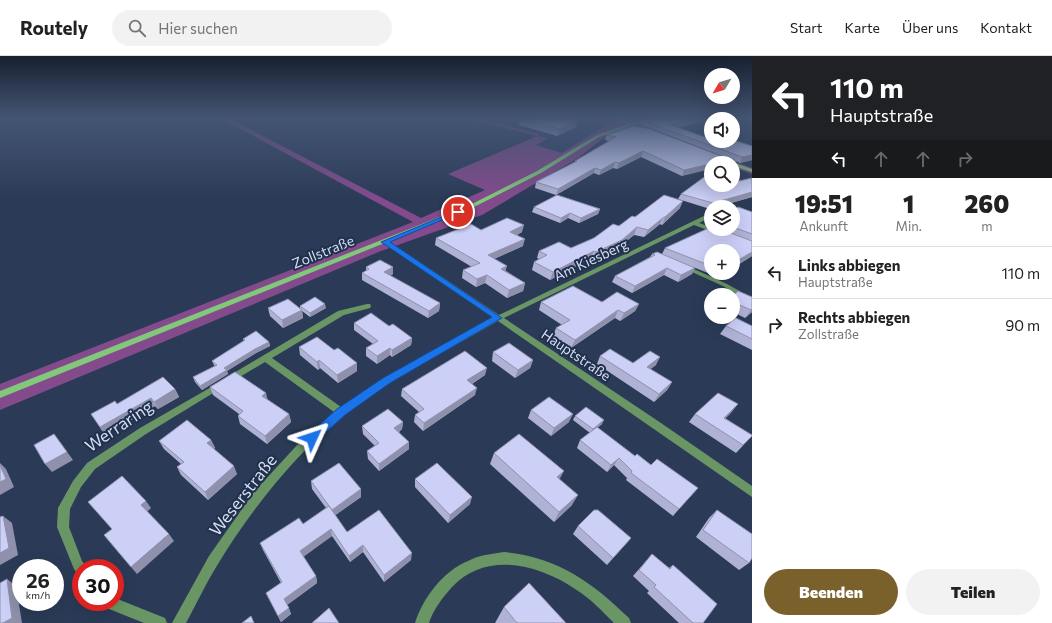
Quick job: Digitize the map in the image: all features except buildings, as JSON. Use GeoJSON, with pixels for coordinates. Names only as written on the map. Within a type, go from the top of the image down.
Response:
{"type":"FeatureCollection","features":[{"type":"Feature","properties":{"kind":"main road","name":"Zollstraße"},"geometry":{"type":"LineString","coordinates":[[0,395],[385,242],[491,198],[566,157],[584,145]]}},
{"type":"Feature","properties":{"kind":"main road"},"geometry":{"type":"LineString","coordinates":[[740,167],[752,171]]}},
{"type":"Feature","properties":{"kind":"street","name":"Am Kiesberg"},"geometry":{"type":"LineString","coordinates":[[498,318],[704,218]]}},
{"type":"Feature","properties":{"kind":"street"},"geometry":{"type":"LineString","coordinates":[[694,223],[704,227]]}},
{"type":"Feature","properties":{"kind":"street","name":"Hauptstraße"},"geometry":{"type":"LineString","coordinates":[[385,242],[658,426],[752,492]]}},
{"type":"Feature","properties":{"kind":"street"},"geometry":{"type":"LineString","coordinates":[[641,249],[648,252]]}},
{"type":"Feature","properties":{"kind":"street"},"geometry":{"type":"LineString","coordinates":[[676,264],[725,285],[752,301]]}},
{"type":"Feature","properties":{"kind":"street","name":"Werraring"},"geometry":{"type":"LineString","coordinates":[[76,559],[63,527],[64,508],[77,484],[91,466],[142,431],[341,313],[367,306]]}},
{"type":"Feature","properties":{"kind":"street","name":"Weserstraße"},"geometry":{"type":"LineString","coordinates":[[179,623],[213,560],[258,496],[302,447],[341,412],[387,380],[498,318]]}},
{"type":"Feature","properties":{"kind":"street"},"geometry":{"type":"LineString","coordinates":[[266,358],[341,412]]}},
{"type":"Feature","properties":{"kind":"street"},"geometry":{"type":"LineString","coordinates":[[422,623],[436,598],[450,578],[470,565],[493,559],[519,558],[547,567],[573,580],[608,606],[624,623]]}},
{"type":"Feature","properties":{"kind":"street"},"geometry":{"type":"LineString","coordinates":[[124,608],[160,623]]}},
{"type":"Feature","properties":{"kind":"shaded area"},"geometry":{"type":"Polygon","coordinates":[[[271,145],[281,145],[421,218],[485,190],[448,174],[515,145],[537,145],[562,153],[574,145],[594,145],[578,158],[482,215],[381,251],[0,410],[0,384],[413,222],[271,145]]]}},
{"type":"Feature","properties":{"kind":"shaded area"},"geometry":{"type":"Polygon","coordinates":[[[537,145],[574,145],[562,153],[537,145]]]}},
{"type":"Feature","properties":{"kind":"shaded area"},"geometry":{"type":"Polygon","coordinates":[[[669,145],[692,145],[720,156],[704,157],[669,145]]]}},
{"type":"Feature","properties":{"kind":"shaded area"},"geometry":{"type":"Polygon","coordinates":[[[740,164],[752,168],[752,174],[740,170],[740,164]]]}},
{"type":"Feature","properties":{"kind":"route"},"geometry":{"type":"LineString","coordinates":[[312,438],[341,412],[387,380],[498,318],[385,242],[458,212]]}}]}
